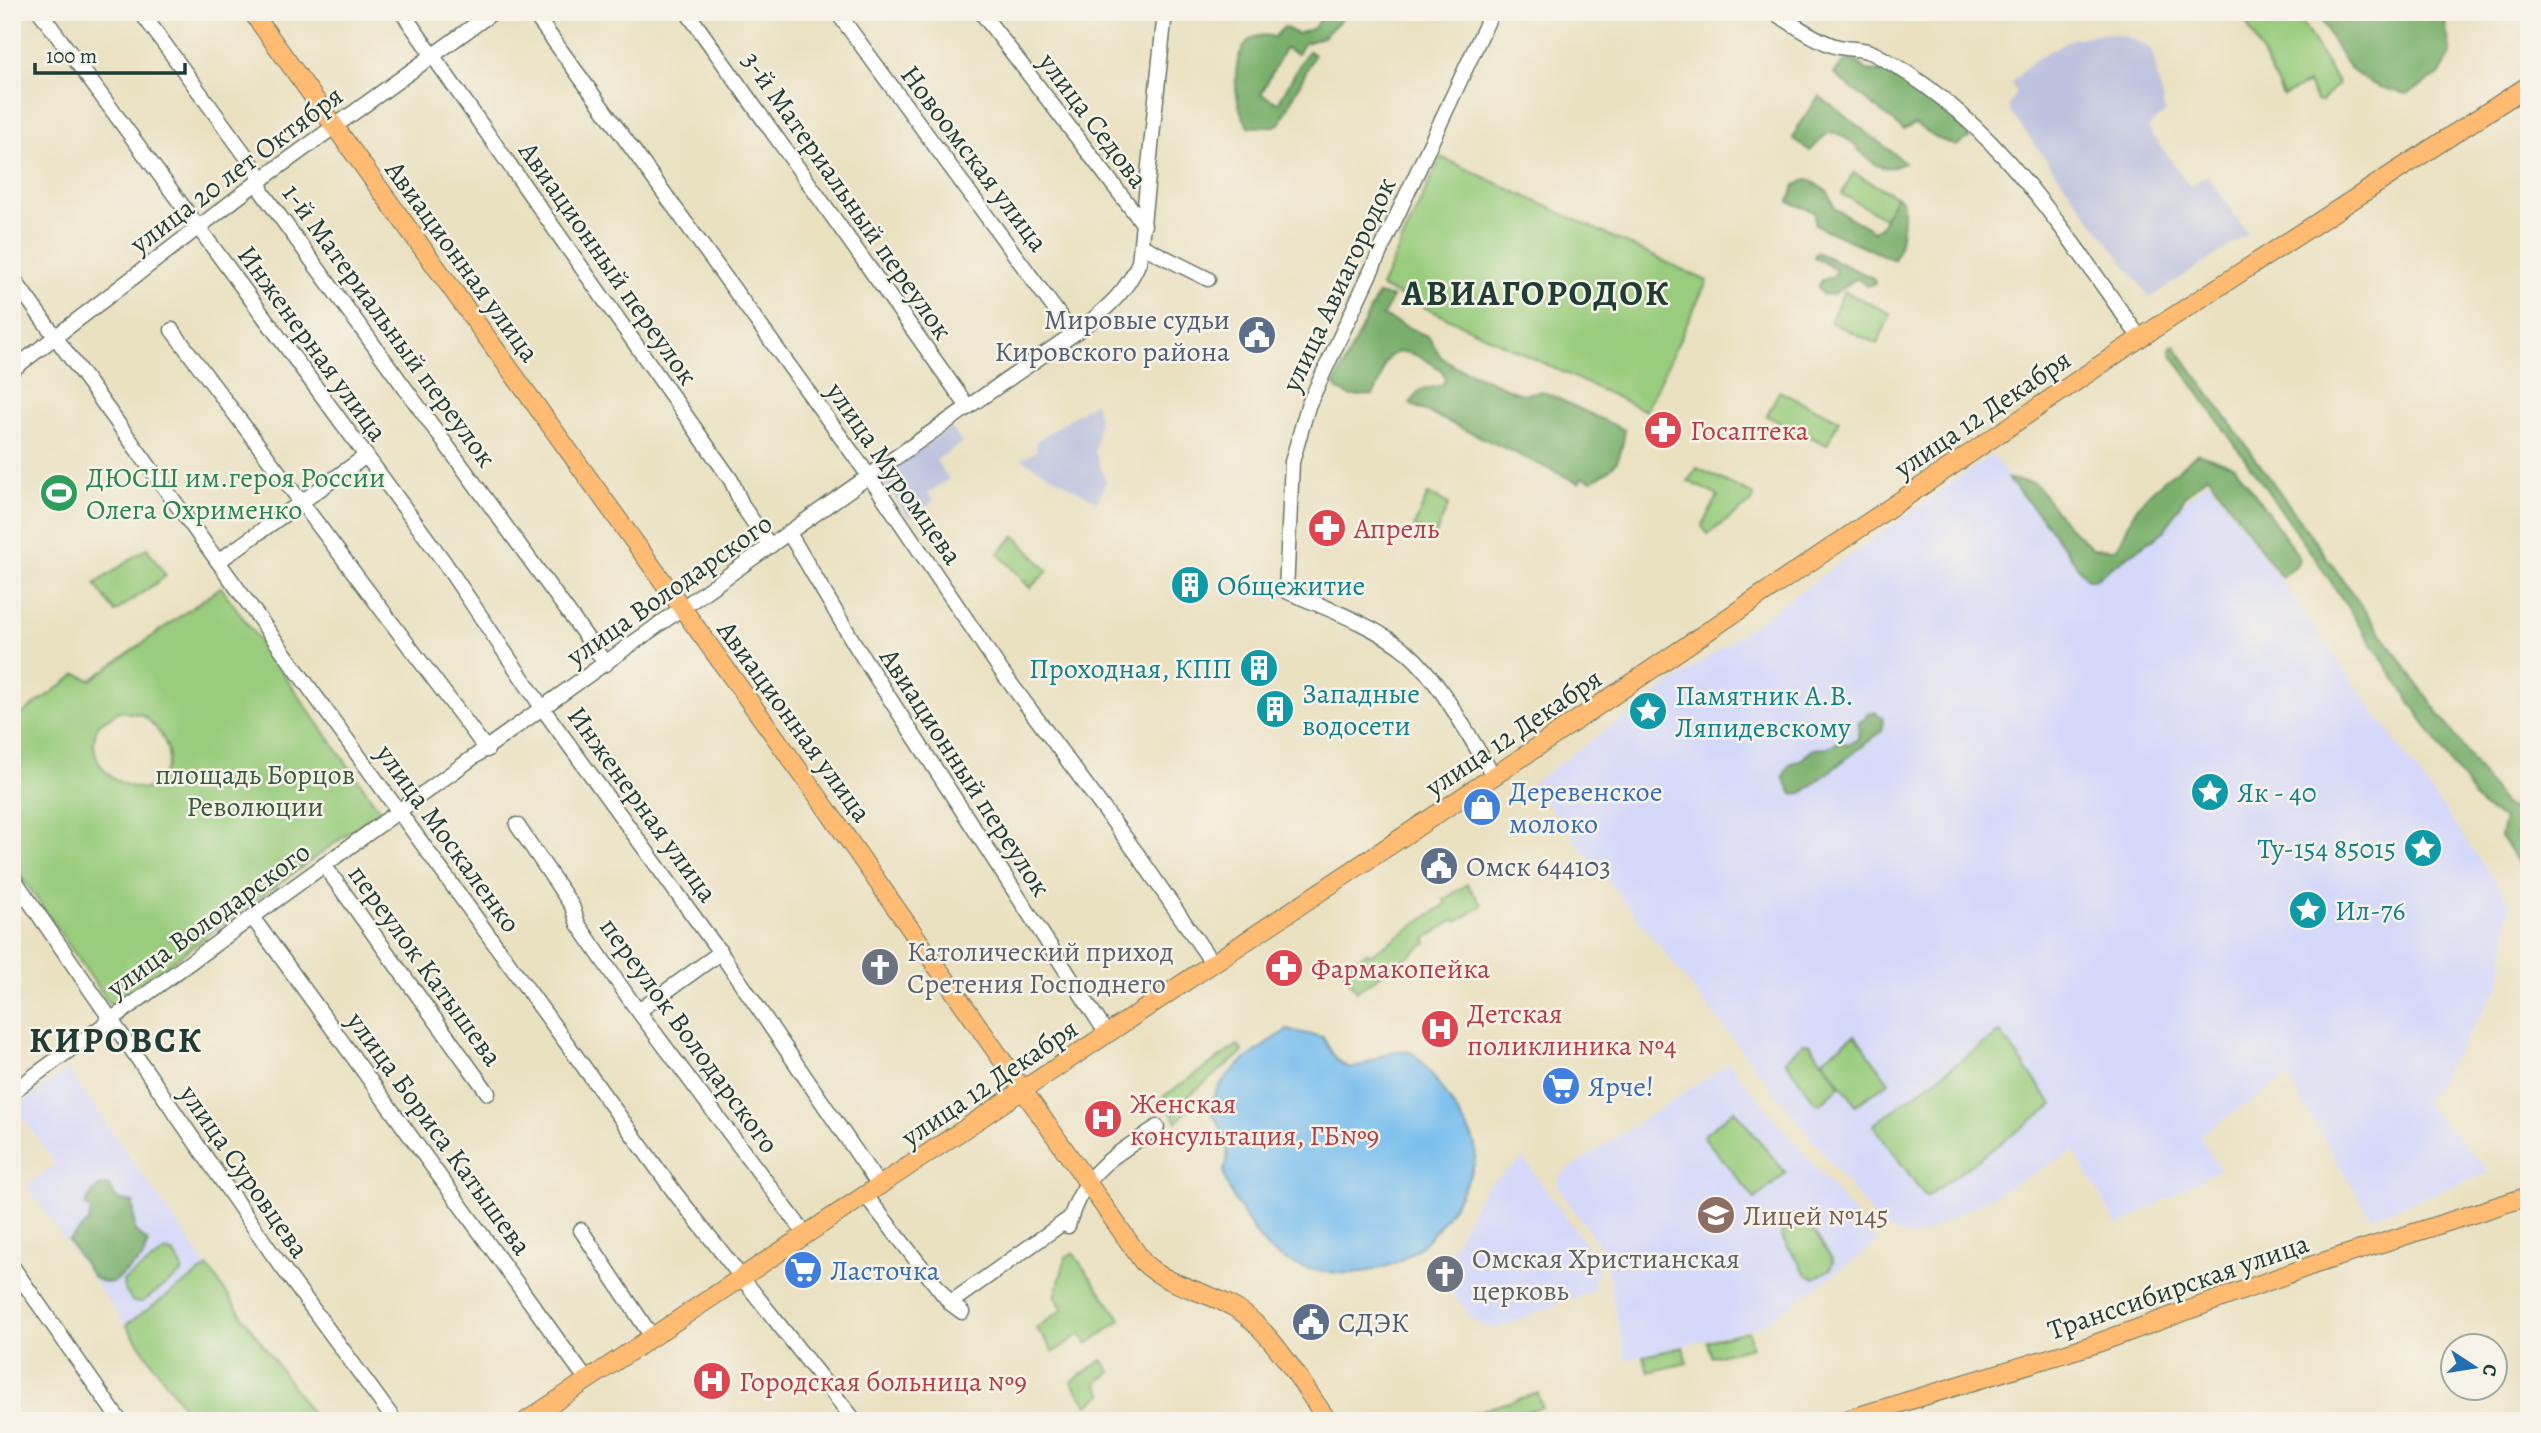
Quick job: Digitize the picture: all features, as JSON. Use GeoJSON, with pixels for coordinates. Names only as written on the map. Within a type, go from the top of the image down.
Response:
{"type":"FeatureCollection","features":[{"type":"Feature","properties":{"kind":"main road","name":"Авиационная улица"},"geometry":{"type":"LineString","coordinates":[[252,12],[817,795],[1153,1272],[1244,1314],[1271,1343],[1328,1421]]}},
{"type":"Feature","properties":{"kind":"main road","name":"улица 12 Декабря"},"geometry":{"type":"LineString","coordinates":[[526,1421],[1494,776],[2140,338],[2529,85]]}},
{"type":"Feature","properties":{"kind":"main road","name":"Транссибирская улица"},"geometry":{"type":"LineString","coordinates":[[1842,1421],[2092,1345],[2313,1265],[2529,1196]]}},
{"type":"Feature","properties":{"kind":"street","name":"Инженерная улица"},"geometry":{"type":"LineString","coordinates":[[40,12],[442,559],[543,709],[720,953],[873,1191],[956,1307],[1069,1225],[1087,1180]]}},
{"type":"Feature","properties":{"kind":"street","name":"1-й Материальный переулок"},"geometry":{"type":"LineString","coordinates":[[141,12],[257,171],[258,181],[270,203],[606,664]]}},
{"type":"Feature","properties":{"kind":"street","name":"Авиационный переулок"},"geometry":{"type":"LineString","coordinates":[[402,12],[731,480],[743,507],[771,546]]}},
{"type":"Feature","properties":{"kind":"street","name":"улица 20 лет Октября"},"geometry":{"type":"LineString","coordinates":[[12,370],[258,181],[432,53],[493,12]]}},
{"type":"Feature","properties":{"kind":"street","name":"улица Муромцева"},"geometry":{"type":"LineString","coordinates":[[533,12],[869,476],[1002,672],[1138,855],[1213,964]]}},
{"type":"Feature","properties":{"kind":"street","name":"3-й Материальный переулок"},"geometry":{"type":"LineString","coordinates":[[687,12],[968,407]]}},
{"type":"Feature","properties":{"kind":"street","name":"Новоомская улица"},"geometry":{"type":"LineString","coordinates":[[837,12],[1073,334]]}},
{"type":"Feature","properties":{"kind":"street","name":"улица Седова"},"geometry":{"type":"LineString","coordinates":[[981,12],[1144,225]]}},
{"type":"Feature","properties":{"kind":"street","name":"улица Володарского"},"geometry":{"type":"LineString","coordinates":[[12,1092],[681,609],[1073,334],[1124,290],[1139,262],[1142,246],[1165,12]]}},
{"type":"Feature","properties":{"kind":"street","name":"улица Авиагородок"},"geometry":{"type":"LineString","coordinates":[[1492,12],[1304,416],[1292,462],[1286,591],[1391,640],[1409,654],[1440,693],[1494,776]]}},
{"type":"Feature","properties":{"kind":"street"},"geometry":{"type":"LineString","coordinates":[[1773,12],[1838,47],[1857,47],[1875,54],[1967,118],[2024,177],[2140,338]]}},
{"type":"Feature","properties":{"kind":"street"},"geometry":{"type":"LineString","coordinates":[[1142,246],[1208,279]]}},
{"type":"Feature","properties":{"kind":"street","name":"улица Москаленко"},"geometry":{"type":"LineString","coordinates":[[12,277],[675,1193],[855,1421]]}},
{"type":"Feature","properties":{"kind":"street"},"geometry":{"type":"LineString","coordinates":[[172,330],[487,750]]}},
{"type":"Feature","properties":{"kind":"street"},"geometry":{"type":"LineString","coordinates":[[219,561],[366,456]]}},
{"type":"Feature","properties":{"kind":"street","name":"Авиационный переулок"},"geometry":{"type":"LineString","coordinates":[[789,534],[857,648],[1107,1034]]}},
{"type":"Feature","properties":{"kind":"street","name":"переулок Володарского"},"geometry":{"type":"LineString","coordinates":[[517,825],[572,906],[578,924],[806,1235]]}},
{"type":"Feature","properties":{"kind":"street","name":"переулок Катышева"},"geometry":{"type":"LineString","coordinates":[[324,865],[488,1093]]}},
{"type":"Feature","properties":{"kind":"street","name":"улица Суровцева"},"geometry":{"type":"LineString","coordinates":[[12,876],[271,1252],[395,1421]]}},
{"type":"Feature","properties":{"kind":"street","name":"улица Бориса Катышева"},"geometry":{"type":"LineString","coordinates":[[252,917],[586,1379]]}},
{"type":"Feature","properties":{"kind":"street"},"geometry":{"type":"LineString","coordinates":[[640,1010],[720,953]]}},
{"type":"Feature","properties":{"kind":"street"},"geometry":{"type":"LineString","coordinates":[[1087,1180],[1095,1171],[1157,1127]]}},
{"type":"Feature","properties":{"kind":"street"},"geometry":{"type":"LineString","coordinates":[[581,1230],[652,1336]]}},
{"type":"Feature","properties":{"kind":"street"},"geometry":{"type":"LineString","coordinates":[[12,1266],[120,1421]]}},
{"type":"Feature","properties":{"kind":"shaded area"},"geometry":{"type":"Polygon","coordinates":[[[2106,33],[2124,36],[2152,49],[2165,113],[2148,128],[2190,187],[2207,175],[2248,234],[2150,298],[2011,113],[2009,106],[2016,92],[2011,83],[2034,60],[2072,39],[2106,33]]]}},
{"type":"Feature","properties":{"kind":"shaded area"},"geometry":{"type":"Polygon","coordinates":[[[1095,402],[1099,421],[1095,451],[1106,481],[1098,502],[1021,459],[1037,451],[1035,442],[1095,402]]]}},
{"type":"Feature","properties":{"kind":"shaded area"},"geometry":{"type":"Polygon","coordinates":[[[951,427],[962,443],[936,460],[949,479],[928,493],[934,501],[909,518],[880,476],[951,427]]]}},
{"type":"Feature","properties":{"kind":"shaded area"},"geometry":{"type":"Polygon","coordinates":[[[1991,455],[2095,580],[2209,480],[2510,902],[2502,982],[2424,1103],[2490,1172],[2371,1217],[2287,1078],[2199,1135],[2220,1169],[2118,1226],[2074,1151],[1915,1238],[1882,1227],[1531,784],[1991,455]]]}},
{"type":"Feature","properties":{"kind":"shaded area","name":"Лицей №145"},"geometry":{"type":"Polygon","coordinates":[[[1729,1063],[1878,1243],[1763,1325],[1626,1360],[1603,1251],[1558,1187],[1560,1175],[1729,1063]]]}},
{"type":"Feature","properties":{"kind":"shaded area"},"geometry":{"type":"Polygon","coordinates":[[[68,1070],[317,1421],[193,1421],[26,1185],[56,1164],[15,1107],[68,1070]]]}},
{"type":"Feature","properties":{"kind":"shaded area"},"geometry":{"type":"Polygon","coordinates":[[[1524,1159],[1598,1262],[1594,1290],[1499,1328],[1492,1328],[1474,1321],[1447,1286],[1461,1276],[1448,1255],[1484,1188],[1524,1159]]]}},
{"type":"Feature","properties":{"kind":"green space"},"geometry":{"type":"Polygon","coordinates":[[[1325,12],[1349,12],[1323,37],[1303,44],[1297,54],[1285,48],[1261,94],[1278,103],[1304,57],[1309,51],[1314,55],[1281,122],[1275,126],[1250,127],[1243,117],[1236,86],[1240,54],[1247,42],[1259,36],[1274,37],[1284,27],[1297,34],[1314,28],[1325,12]]]}},
{"type":"Feature","properties":{"kind":"green space"},"geometry":{"type":"Polygon","coordinates":[[[2241,12],[2296,12],[2338,83],[2322,102],[2316,101],[2308,83],[2283,96],[2241,12]]]}},
{"type":"Feature","properties":{"kind":"green space"},"geometry":{"type":"Polygon","coordinates":[[[2317,12],[2436,12],[2445,22],[2451,55],[2439,75],[2407,94],[2387,89],[2359,76],[2350,67],[2317,12]]]}},
{"type":"Feature","properties":{"kind":"green space"},"geometry":{"type":"Polygon","coordinates":[[[1846,60],[1857,62],[1866,70],[1896,73],[1970,127],[1969,138],[1956,146],[1936,138],[1915,124],[1904,130],[1834,74],[1846,60]]]}},
{"type":"Feature","properties":{"kind":"green space"},"geometry":{"type":"Polygon","coordinates":[[[1819,96],[1905,162],[1892,167],[1882,167],[1873,163],[1841,136],[1829,132],[1810,151],[1793,139],[1798,126],[1819,96]]]}},
{"type":"Feature","properties":{"kind":"green space"},"geometry":{"type":"Polygon","coordinates":[[[1441,157],[1707,281],[1646,411],[1381,287],[1441,157]]]}},
{"type":"Feature","properties":{"kind":"green space"},"geometry":{"type":"Polygon","coordinates":[[[1853,173],[1896,196],[1884,218],[1842,194],[1853,173]]]}},
{"type":"Feature","properties":{"kind":"green space"},"geometry":{"type":"Polygon","coordinates":[[[1808,179],[1828,192],[1834,208],[1874,231],[1881,226],[1896,196],[1902,200],[1902,231],[1894,260],[1815,225],[1815,212],[1789,202],[1794,186],[1808,179]]]}},
{"type":"Feature","properties":{"kind":"green space"},"geometry":{"type":"Polygon","coordinates":[[[1816,252],[1873,278],[1875,283],[1867,286],[1857,278],[1834,294],[1823,295],[1818,287],[1822,280],[1834,276],[1836,270],[1814,257],[1816,252]]]}},
{"type":"Feature","properties":{"kind":"green space"},"geometry":{"type":"Polygon","coordinates":[[[1844,291],[1891,314],[1877,344],[1830,322],[1844,291]]]}},
{"type":"Feature","properties":{"kind":"green space"},"geometry":{"type":"Polygon","coordinates":[[[1378,294],[1392,297],[1383,316],[1429,337],[1441,357],[1455,366],[1515,392],[1524,394],[1542,391],[1625,430],[1617,462],[1607,472],[1591,481],[1582,477],[1579,483],[1410,404],[1419,391],[1442,385],[1445,380],[1443,372],[1413,354],[1404,352],[1390,356],[1373,395],[1351,396],[1338,390],[1335,383],[1378,294]]]}},
{"type":"Feature","properties":{"kind":"green space"},"geometry":{"type":"Polygon","coordinates":[[[2174,345],[2506,807],[2528,813],[2515,837],[2529,860],[2529,878],[2500,836],[2504,818],[2482,807],[2460,777],[2321,567],[2172,355],[2170,348],[2174,345]]]}},
{"type":"Feature","properties":{"kind":"green space"},"geometry":{"type":"Polygon","coordinates":[[[1779,391],[1839,420],[1827,445],[1767,416],[1779,391]]]}},
{"type":"Feature","properties":{"kind":"green space"},"geometry":{"type":"Polygon","coordinates":[[[2197,453],[2235,466],[2299,557],[2297,565],[2281,577],[2208,475],[2186,495],[2164,531],[2094,580],[2086,578],[2047,524],[2008,479],[2035,483],[2066,524],[2093,548],[2116,549],[2139,505],[2197,453]]]}},
{"type":"Feature","properties":{"kind":"green space"},"geometry":{"type":"Polygon","coordinates":[[[1697,468],[1754,495],[1752,502],[1708,534],[1702,526],[1718,496],[1688,481],[1697,468]]]}},
{"type":"Feature","properties":{"kind":"green space"},"geometry":{"type":"Polygon","coordinates":[[[1428,494],[1449,504],[1435,536],[1414,526],[1428,494]]]}},
{"type":"Feature","properties":{"kind":"green space"},"geometry":{"type":"Polygon","coordinates":[[[1015,536],[1048,571],[1030,588],[998,553],[1015,536]]]}},
{"type":"Feature","properties":{"kind":"green space"},"geometry":{"type":"Polygon","coordinates":[[[147,548],[166,576],[115,612],[95,584],[147,548]]]}},
{"type":"Feature","properties":{"kind":"green space","name":"площадь Борцов Революции"},"geometry":{"type":"Polygon","coordinates":[[[221,587],[380,810],[111,1006],[12,863],[12,721],[77,674],[91,680],[221,587]],[[119,711],[98,725],[95,749],[98,760],[112,777],[133,787],[146,789],[165,772],[168,753],[160,734],[143,715],[119,711]]]}},
{"type":"Feature","properties":{"kind":"green space"},"geometry":{"type":"Polygon","coordinates":[[[1875,712],[1883,719],[1882,731],[1802,793],[1792,794],[1783,777],[1790,764],[1802,759],[1813,749],[1827,748],[1837,742],[1848,744],[1858,739],[1859,722],[1865,719],[1868,713],[1875,712]]]}},
{"type":"Feature","properties":{"kind":"green space"},"geometry":{"type":"Polygon","coordinates":[[[1467,884],[1482,905],[1425,939],[1427,943],[1357,991],[1342,969],[1367,952],[1370,955],[1446,904],[1444,900],[1467,884]]]}},
{"type":"Feature","properties":{"kind":"green space"},"geometry":{"type":"Polygon","coordinates":[[[2000,1032],[2053,1105],[1926,1197],[1873,1125],[2000,1032]]]}},
{"type":"Feature","properties":{"kind":"green space"},"geometry":{"type":"Polygon","coordinates":[[[1855,1035],[1889,1082],[1856,1105],[1823,1059],[1855,1035]]]}},
{"type":"Feature","properties":{"kind":"green space"},"geometry":{"type":"Polygon","coordinates":[[[1804,1043],[1810,1044],[1840,1086],[1820,1104],[1815,1102],[1785,1060],[1804,1043]]]}},
{"type":"Feature","properties":{"kind":"green space"},"geometry":{"type":"Polygon","coordinates":[[[1238,1045],[1243,1052],[1188,1096],[1188,1110],[1177,1122],[1161,1098],[1238,1045]]]}},
{"type":"Feature","properties":{"kind":"green space"},"geometry":{"type":"Polygon","coordinates":[[[1734,1110],[1786,1173],[1755,1199],[1703,1136],[1734,1110]]]}},
{"type":"Feature","properties":{"kind":"green space"},"geometry":{"type":"Polygon","coordinates":[[[104,1185],[109,1186],[117,1199],[133,1202],[135,1231],[148,1242],[143,1258],[114,1282],[104,1283],[94,1278],[68,1241],[89,1221],[91,1210],[85,1205],[94,1190],[104,1185]]]}},
{"type":"Feature","properties":{"kind":"green space"},"geometry":{"type":"Polygon","coordinates":[[[1796,1219],[1807,1221],[1833,1261],[1830,1269],[1815,1278],[1807,1275],[1781,1236],[1784,1228],[1796,1219]]]}},
{"type":"Feature","properties":{"kind":"green space"},"geometry":{"type":"Polygon","coordinates":[[[166,1251],[174,1254],[182,1267],[182,1273],[142,1302],[133,1302],[124,1289],[123,1281],[166,1251]]]}},
{"type":"Feature","properties":{"kind":"green space"},"geometry":{"type":"Polygon","coordinates":[[[1073,1253],[1121,1320],[1087,1344],[1080,1334],[1054,1352],[1036,1328],[1063,1309],[1055,1297],[1066,1257],[1073,1253]]]}},
{"type":"Feature","properties":{"kind":"green space"},"geometry":{"type":"Polygon","coordinates":[[[208,1267],[317,1421],[193,1421],[126,1325],[208,1267]]]}},
{"type":"Feature","properties":{"kind":"green space"},"geometry":{"type":"Polygon","coordinates":[[[1748,1331],[1752,1347],[1711,1357],[1707,1341],[1748,1331]]]}},
{"type":"Feature","properties":{"kind":"green space"},"geometry":{"type":"Polygon","coordinates":[[[1683,1347],[1687,1363],[1648,1372],[1644,1356],[1683,1347]]]}},
{"type":"Feature","properties":{"kind":"green space"},"geometry":{"type":"Polygon","coordinates":[[[1102,1360],[1111,1372],[1096,1383],[1103,1394],[1088,1405],[1071,1382],[1102,1360]]]}},
{"type":"Feature","properties":{"kind":"green space"},"geometry":{"type":"Polygon","coordinates":[[[1538,1393],[1542,1407],[1495,1421],[1456,1421],[1455,1418],[1538,1393]]]}},
{"type":"Feature","properties":{"kind":"water"},"geometry":{"type":"Polygon","coordinates":[[[1287,1030],[1323,1037],[1334,1056],[1344,1065],[1354,1068],[1396,1051],[1410,1052],[1433,1076],[1472,1137],[1476,1151],[1474,1165],[1451,1210],[1426,1241],[1396,1262],[1359,1273],[1311,1270],[1295,1265],[1266,1247],[1229,1188],[1224,1171],[1228,1155],[1226,1141],[1211,1113],[1212,1100],[1218,1088],[1238,1066],[1287,1030]]]}},
{"type":"Feature","properties":{"kind":"place","name":"Мировые судьи Кировского района"},"geometry":{"type":"Point","coordinates":[1257,335]}},
{"type":"Feature","properties":{"kind":"place","name":"Госаптека"},"geometry":{"type":"Point","coordinates":[1663,430]}},
{"type":"Feature","properties":{"kind":"place","name":"ДЮСШ им.героя России Олега Охрименко"},"geometry":{"type":"Point","coordinates":[59,493]}},
{"type":"Feature","properties":{"kind":"place","name":"Апрель"},"geometry":{"type":"Point","coordinates":[1327,528]}},
{"type":"Feature","properties":{"kind":"place","name":"Общежитие"},"geometry":{"type":"Point","coordinates":[1190,585]}},
{"type":"Feature","properties":{"kind":"place","name":"Проходная, КПП"},"geometry":{"type":"Point","coordinates":[1259,668]}},
{"type":"Feature","properties":{"kind":"place","name":"Западные водосети"},"geometry":{"type":"Point","coordinates":[1275,709]}},
{"type":"Feature","properties":{"kind":"place","name":"Памятник А.В. Ляпидевскому"},"geometry":{"type":"Point","coordinates":[1648,711]}},
{"type":"Feature","properties":{"kind":"place","name":"Як - 40"},"geometry":{"type":"Point","coordinates":[2210,792]}},
{"type":"Feature","properties":{"kind":"place","name":"Деревенское молоко"},"geometry":{"type":"Point","coordinates":[1482,807]}},
{"type":"Feature","properties":{"kind":"place","name":"Ту-154 85015"},"geometry":{"type":"Point","coordinates":[2423,848]}},
{"type":"Feature","properties":{"kind":"place","name":"Омск 644103"},"geometry":{"type":"Point","coordinates":[1439,866]}},
{"type":"Feature","properties":{"kind":"place","name":"Ил-76"},"geometry":{"type":"Point","coordinates":[2308,910]}},
{"type":"Feature","properties":{"kind":"place","name":"Католический приход Сретения Господнего"},"geometry":{"type":"Point","coordinates":[880,967]}},
{"type":"Feature","properties":{"kind":"place","name":"Фармакопейка"},"geometry":{"type":"Point","coordinates":[1284,968]}},
{"type":"Feature","properties":{"kind":"place","name":"Детская поликлиника №4"},"geometry":{"type":"Point","coordinates":[1440,1029]}},
{"type":"Feature","properties":{"kind":"place","name":"Ярче!"},"geometry":{"type":"Point","coordinates":[1561,1086]}},
{"type":"Feature","properties":{"kind":"place","name":"Женская консультация, ГБ№9"},"geometry":{"type":"Point","coordinates":[1103,1119]}},
{"type":"Feature","properties":{"kind":"place","name":"Лицей №145"},"geometry":{"type":"Point","coordinates":[1716,1215]}},
{"type":"Feature","properties":{"kind":"place","name":"Ласточка"},"geometry":{"type":"Point","coordinates":[803,1270]}},
{"type":"Feature","properties":{"kind":"place","name":"Омская Христианская церковь"},"geometry":{"type":"Point","coordinates":[1445,1274]}},
{"type":"Feature","properties":{"kind":"place","name":"СДЭК"},"geometry":{"type":"Point","coordinates":[1311,1322]}},
{"type":"Feature","properties":{"kind":"place","name":"Городская больница №9"},"geometry":{"type":"Point","coordinates":[712,1381]}},
{"type":"Feature","properties":{"kind":"district","name":"АВИАГОРОДОК"},"geometry":{"type":"Point","coordinates":[1536,293]}},
{"type":"Feature","properties":{"kind":"district","name":"КИРОВСК"},"geometry":{"type":"Point","coordinates":[116,1040]}}]}
